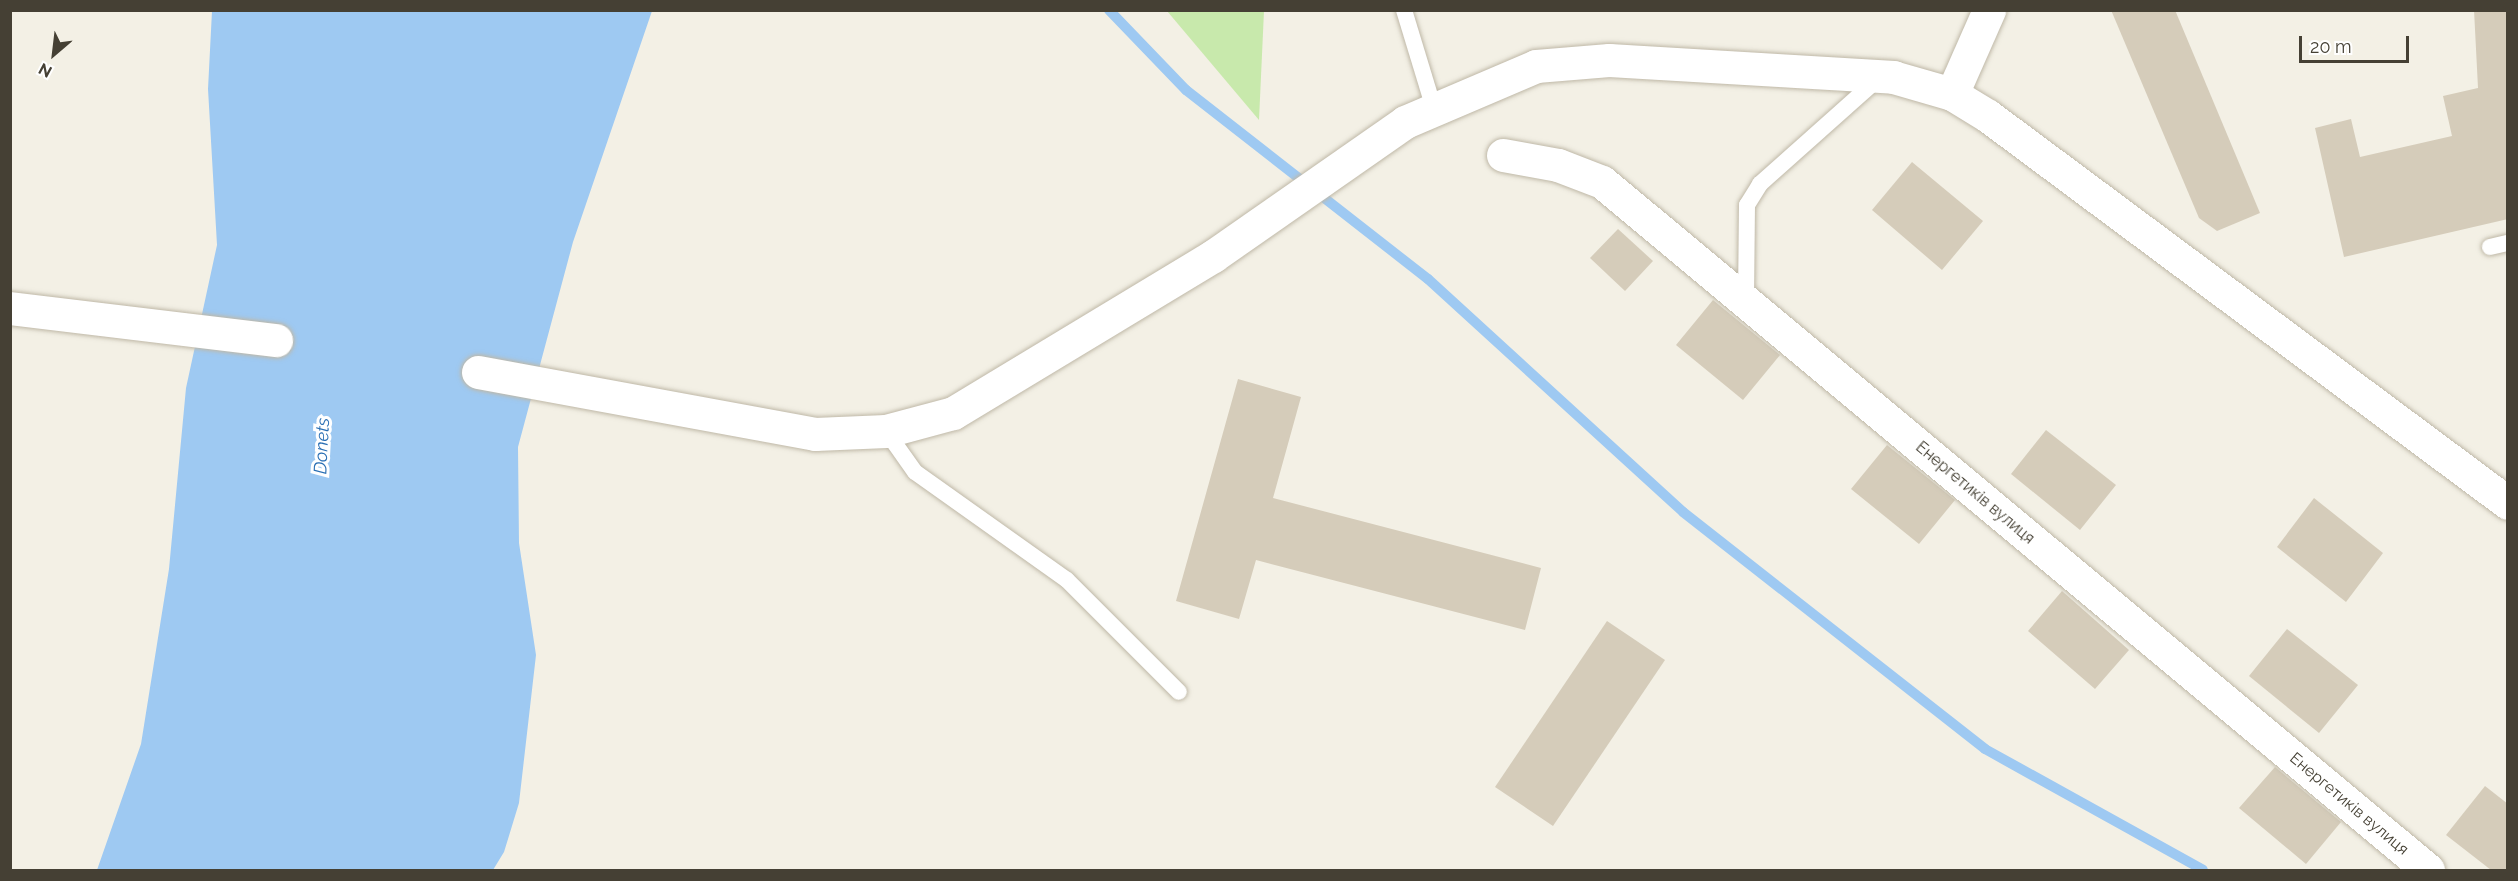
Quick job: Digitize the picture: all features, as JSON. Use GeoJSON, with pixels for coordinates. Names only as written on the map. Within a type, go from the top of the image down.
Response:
{"type":"FeatureCollection","features":[{"type":"Feature","properties":{"kind":"street"},"geometry":{"type":"LineString","coordinates":[[1952,94],[1989,10]]}},
{"type":"Feature","properties":{"kind":"street"},"geometry":{"type":"LineString","coordinates":[[478,372],[815,434],[886,431],[953,413],[1214,256],[1419,116],[1536,66],[1610,60],[1881,77],[1952,94],[2494,487],[2508,503]]}},
{"type":"Feature","properties":{"kind":"street","name":"Енергетиків вулиця"},"geometry":{"type":"LineString","coordinates":[[1503,154],[1558,165],[1602,182],[2428,870]]}},
{"type":"Feature","properties":{"kind":"street"},"geometry":{"type":"LineString","coordinates":[[10,308],[276,340]]}},
{"type":"Feature","properties":{"kind":"lane"},"geometry":{"type":"LineString","coordinates":[[1404,10],[1419,116]]}},
{"type":"Feature","properties":{"kind":"lane"},"geometry":{"type":"LineString","coordinates":[[1747,303],[1745,233],[1752,198],[1760,184],[1881,77]]}},
{"type":"Feature","properties":{"kind":"lane"},"geometry":{"type":"LineString","coordinates":[[2490,247],[2508,243]]}},
{"type":"Feature","properties":{"kind":"lane"},"geometry":{"type":"LineString","coordinates":[[886,431],[915,472],[1067,580],[1179,692]]}},
{"type":"Feature","properties":{"kind":"green space"},"geometry":{"type":"Polygon","coordinates":[[[1167,11],[1264,11],[1259,120],[1167,11]]]}},
{"type":"Feature","properties":{"kind":"water","name":"Donets"},"geometry":{"type":"Polygon","coordinates":[[[212,11],[652,11],[573,242],[518,447],[519,543],[536,655],[519,803],[504,852],[493,870],[97,870],[141,744],[169,569],[186,388],[217,245],[208,89],[212,11]]]}},
{"type":"Feature","properties":{"kind":"building"},"geometry":{"type":"Polygon","coordinates":[[[2111,10],[2175,10],[2260,213],[2217,231],[2199,218],[2111,10]]]}},
{"type":"Feature","properties":{"kind":"building"},"geometry":{"type":"Polygon","coordinates":[[[2474,10],[2508,10],[2508,219],[2344,257],[2315,128],[2351,119],[2360,157],[2452,136],[2443,96],[2478,88],[2474,10]]]}},
{"type":"Feature","properties":{"kind":"building"},"geometry":{"type":"Polygon","coordinates":[[[1912,162],[1983,221],[1942,270],[1872,210],[1912,162]]]}},
{"type":"Feature","properties":{"kind":"building"},"geometry":{"type":"Polygon","coordinates":[[[1618,229],[1653,261],[1625,291],[1590,258],[1618,229]]]}},
{"type":"Feature","properties":{"kind":"building"},"geometry":{"type":"Polygon","coordinates":[[[1713,300],[1780,355],[1743,400],[1676,345],[1713,300]]]}},
{"type":"Feature","properties":{"kind":"building"},"geometry":{"type":"Polygon","coordinates":[[[1238,379],[1301,397],[1273,498],[1541,568],[1525,630],[1256,560],[1239,619],[1176,601],[1238,379]]]}},
{"type":"Feature","properties":{"kind":"building"},"geometry":{"type":"Polygon","coordinates":[[[2046,430],[2116,485],[2080,530],[2011,474],[2046,430]]]}},
{"type":"Feature","properties":{"kind":"building"},"geometry":{"type":"Polygon","coordinates":[[[1887,445],[1955,500],[1919,544],[1851,489],[1887,445]]]}},
{"type":"Feature","properties":{"kind":"building"},"geometry":{"type":"Polygon","coordinates":[[[2314,498],[2383,553],[2346,602],[2277,547],[2314,498]]]}},
{"type":"Feature","properties":{"kind":"building"},"geometry":{"type":"Polygon","coordinates":[[[2062,591],[2129,650],[2095,689],[2028,631],[2062,591]]]}},
{"type":"Feature","properties":{"kind":"building"},"geometry":{"type":"Polygon","coordinates":[[[1607,621],[1665,660],[1553,826],[1495,787],[1607,621]]]}},
{"type":"Feature","properties":{"kind":"building"},"geometry":{"type":"Polygon","coordinates":[[[2287,629],[2358,685],[2319,733],[2249,676],[2287,629]]]}},
{"type":"Feature","properties":{"kind":"building"},"geometry":{"type":"Polygon","coordinates":[[[2275,767],[2341,822],[2306,864],[2239,808],[2275,767]]]}},
{"type":"Feature","properties":{"kind":"building"},"geometry":{"type":"Polygon","coordinates":[[[2485,786],[2508,804],[2508,870],[2491,870],[2446,835],[2485,786]]]}},
{"type":"Feature","properties":{"kind":"waterway"},"geometry":{"type":"LineString","coordinates":[[1109,10],[1186,90],[1428,279],[1683,512],[1985,749],[2203,870]]}}]}
